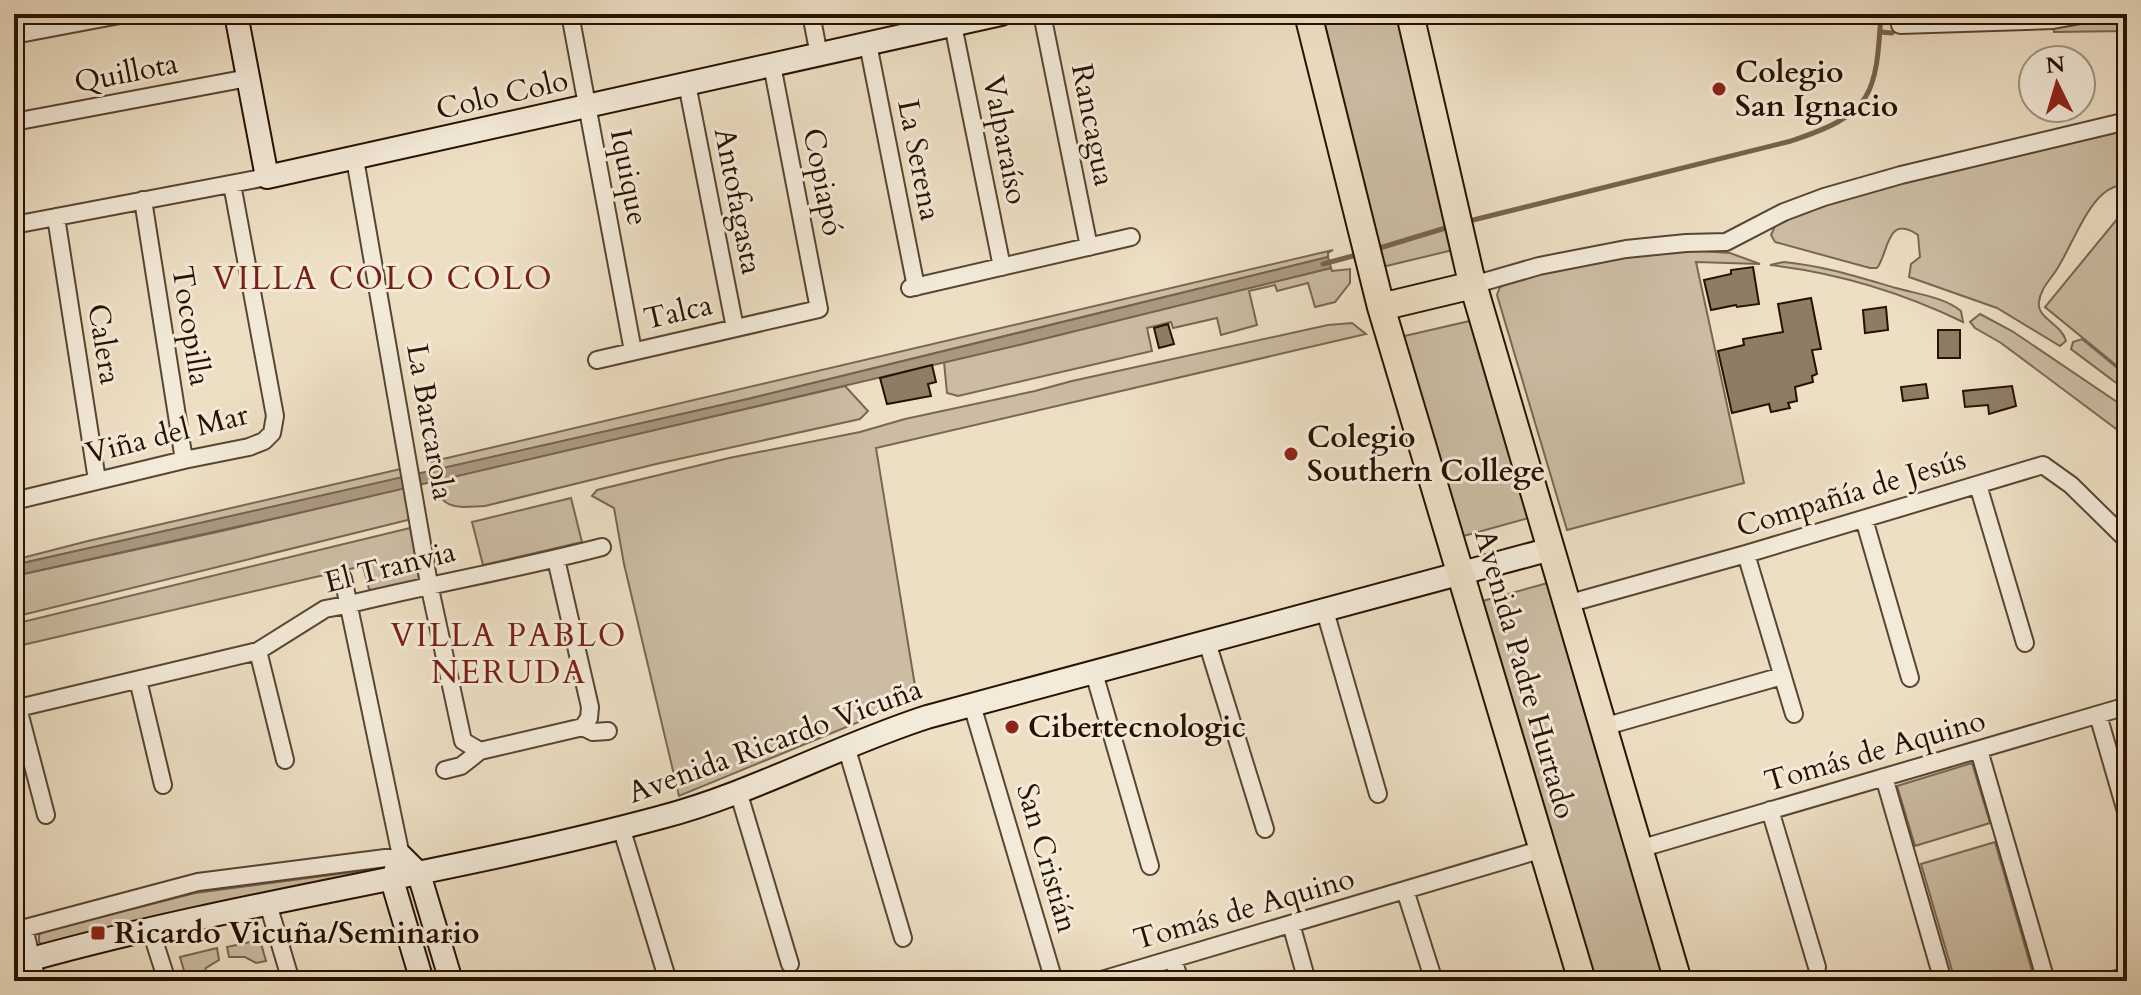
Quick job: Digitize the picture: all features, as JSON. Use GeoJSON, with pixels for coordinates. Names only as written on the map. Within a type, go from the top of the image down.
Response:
{"type":"FeatureCollection","features":[{"type":"Feature","properties":{"kind":"main road","name":"Avenida Padre Hurtado"},"geometry":{"type":"LineString","coordinates":[[1308,14],[1381,307],[1582,981]]}},
{"type":"Feature","properties":{"kind":"main road","name":"Avenida Padre Hurtado"},"geometry":{"type":"LineString","coordinates":[[1410,14],[1473,285],[1678,981]]}},
{"type":"Feature","properties":{"kind":"main road"},"geometry":{"type":"LineString","coordinates":[[1381,307],[1473,285]]}},
{"type":"Feature","properties":{"kind":"street"},"geometry":{"type":"LineString","coordinates":[[14,35],[125,14]]}},
{"type":"Feature","properties":{"kind":"street"},"geometry":{"type":"LineString","coordinates":[[236,14],[267,177]]}},
{"type":"Feature","properties":{"kind":"street","name":"Iquique"},"geometry":{"type":"LineString","coordinates":[[570,14],[633,351]]}},
{"type":"Feature","properties":{"kind":"street"},"geometry":{"type":"LineString","coordinates":[[811,14],[819,55]]}},
{"type":"Feature","properties":{"kind":"street","name":"Colo Colo"},"geometry":{"type":"LineString","coordinates":[[14,225],[355,159],[1001,14]]}},
{"type":"Feature","properties":{"kind":"street","name":"Rancagua"},"geometry":{"type":"LineString","coordinates":[[1042,14],[1089,247]]}},
{"type":"Feature","properties":{"kind":"street"},"geometry":{"type":"LineString","coordinates":[[1900,25],[1952,18],[2053,20],[2086,14]]}},
{"type":"Feature","properties":{"kind":"street","name":"Valparaíso"},"geometry":{"type":"LineString","coordinates":[[953,25],[1002,267]]}},
{"type":"Feature","properties":{"kind":"street","name":"La Serena"},"geometry":{"type":"LineString","coordinates":[[868,44],[913,288],[1002,267]]}},
{"type":"Feature","properties":{"kind":"street","name":"Copiapó"},"geometry":{"type":"LineString","coordinates":[[772,65],[819,309]]}},
{"type":"Feature","properties":{"kind":"street","name":"Quillota"},"geometry":{"type":"LineString","coordinates":[[14,122],[248,78]]}},
{"type":"Feature","properties":{"kind":"street","name":"Antofagasta"},"geometry":{"type":"LineString","coordinates":[[687,84],[735,328]]}},
{"type":"Feature","properties":{"kind":"street"},"geometry":{"type":"LineString","coordinates":[[1473,285],[1550,263],[1626,249],[1726,242],[1784,212],[1824,197],[1901,175],[2127,121]]}},
{"type":"Feature","properties":{"kind":"street","name":"La Barcarola"},"geometry":{"type":"LineString","coordinates":[[355,159],[429,584],[463,741],[480,751]]}},
{"type":"Feature","properties":{"kind":"street","name":"Viña del Mar"},"geometry":{"type":"LineString","coordinates":[[14,501],[249,447],[264,441],[272,433],[275,416],[232,184]]}},
{"type":"Feature","properties":{"kind":"street","name":"Tocopilla"},"geometry":{"type":"LineString","coordinates":[[143,200],[184,460]]}},
{"type":"Feature","properties":{"kind":"street","name":"Calera"},"geometry":{"type":"LineString","coordinates":[[56,217],[97,480]]}},
{"type":"Feature","properties":{"kind":"street"},"geometry":{"type":"LineString","coordinates":[[1002,267],[1131,237]]}},
{"type":"Feature","properties":{"kind":"street","name":"Talca"},"geometry":{"type":"LineString","coordinates":[[597,360],[819,309]]}},
{"type":"Feature","properties":{"kind":"street","name":"Compañía de Jesús"},"geometry":{"type":"LineString","coordinates":[[1567,604],[2043,465],[2071,485],[2127,540]]}},
{"type":"Feature","properties":{"kind":"street"},"geometry":{"type":"LineString","coordinates":[[1978,485],[2025,643]]}},
{"type":"Feature","properties":{"kind":"street"},"geometry":{"type":"LineString","coordinates":[[14,493],[14,501]]}},
{"type":"Feature","properties":{"kind":"street"},"geometry":{"type":"LineString","coordinates":[[1864,519],[1910,678]]}},
{"type":"Feature","properties":{"kind":"street","name":"El Tranvia"},"geometry":{"type":"LineString","coordinates":[[16,709],[258,651],[325,609],[602,547]]}},
{"type":"Feature","properties":{"kind":"street","name":"Avenida Ricardo Vicuña"},"geometry":{"type":"LineString","coordinates":[[27,968],[150,928],[392,880],[691,809],[912,722],[1551,549]]}},
{"type":"Feature","properties":{"kind":"street"},"geometry":{"type":"LineString","coordinates":[[1746,554],[1794,714]]}},
{"type":"Feature","properties":{"kind":"street"},"geometry":{"type":"LineString","coordinates":[[556,559],[590,707],[589,718],[583,727]]}},
{"type":"Feature","properties":{"kind":"street"},"geometry":{"type":"LineString","coordinates":[[343,578],[346,605],[401,856],[419,874],[451,981]]}},
{"type":"Feature","properties":{"kind":"street"},"geometry":{"type":"LineString","coordinates":[[1325,611],[1378,794]]}},
{"type":"Feature","properties":{"kind":"street"},"geometry":{"type":"LineString","coordinates":[[1207,642],[1265,829]]}},
{"type":"Feature","properties":{"kind":"street"},"geometry":{"type":"LineString","coordinates":[[258,651],[285,760]]}},
{"type":"Feature","properties":{"kind":"street"},"geometry":{"type":"LineString","coordinates":[[1094,673],[1150,866]]}},
{"type":"Feature","properties":{"kind":"street"},"geometry":{"type":"LineString","coordinates":[[1603,727],[1782,676]]}},
{"type":"Feature","properties":{"kind":"street"},"geometry":{"type":"LineString","coordinates":[[138,680],[163,785]]}},
{"type":"Feature","properties":{"kind":"street","name":"San Cristián"},"geometry":{"type":"LineString","coordinates":[[972,705],[1054,981]]}},
{"type":"Feature","properties":{"kind":"street","name":"Tomás de Aquino"},"geometry":{"type":"LineString","coordinates":[[1639,849],[2127,706]]}},
{"type":"Feature","properties":{"kind":"street"},"geometry":{"type":"LineString","coordinates":[[16,709],[46,815]]}},
{"type":"Feature","properties":{"kind":"street"},"geometry":{"type":"LineString","coordinates":[[2098,715],[2127,815]]}},
{"type":"Feature","properties":{"kind":"street"},"geometry":{"type":"LineString","coordinates":[[445,770],[461,766],[480,751],[583,727],[593,732],[608,731]]}},
{"type":"Feature","properties":{"kind":"street"},"geometry":{"type":"LineString","coordinates":[[846,746],[903,938]]}},
{"type":"Feature","properties":{"kind":"street"},"geometry":{"type":"LineString","coordinates":[[1979,750],[2046,981]]}},
{"type":"Feature","properties":{"kind":"street"},"geometry":{"type":"LineString","coordinates":[[1884,777],[1943,981]]}},
{"type":"Feature","properties":{"kind":"street"},"geometry":{"type":"LineString","coordinates":[[738,791],[790,964]]}},
{"type":"Feature","properties":{"kind":"street"},"geometry":{"type":"LineString","coordinates":[[1770,810],[1817,967]]}},
{"type":"Feature","properties":{"kind":"street"},"geometry":{"type":"LineString","coordinates":[[621,827],[668,981]]}},
{"type":"Feature","properties":{"kind":"street","name":"Tomás de Aquino"},"geometry":{"type":"LineString","coordinates":[[1098,981],[1543,849]]}},
{"type":"Feature","properties":{"kind":"street"},"geometry":{"type":"LineString","coordinates":[[401,856],[392,880],[422,981]]}},
{"type":"Feature","properties":{"kind":"street"},"geometry":{"type":"LineString","coordinates":[[27,968],[19,929],[198,882],[401,856]]}},
{"type":"Feature","properties":{"kind":"street"},"geometry":{"type":"LineString","coordinates":[[1405,890],[1434,981]]}},
{"type":"Feature","properties":{"kind":"street"},"geometry":{"type":"LineString","coordinates":[[268,904],[291,981]]}},
{"type":"Feature","properties":{"kind":"street"},"geometry":{"type":"LineString","coordinates":[[1291,924],[1307,981]]}},
{"type":"Feature","properties":{"kind":"street"},"geometry":{"type":"LineString","coordinates":[[150,928],[167,981]]}},
{"type":"Feature","properties":{"kind":"street"},"geometry":{"type":"LineString","coordinates":[[1173,959],[1180,981]]}},
{"type":"Feature","properties":{"kind":"shaded area"},"geometry":{"type":"Polygon","coordinates":[[[1319,14],[1397,14],[1453,250],[1382,267],[1319,14]]]}},
{"type":"Feature","properties":{"kind":"shaded area"},"geometry":{"type":"Polygon","coordinates":[[[2086,14],[2127,14],[2127,31],[2054,32],[2053,20],[2086,14]]]}},
{"type":"Feature","properties":{"kind":"shaded area"},"geometry":{"type":"Polygon","coordinates":[[[2127,130],[2127,184],[2112,188],[2097,200],[2040,297],[2041,312],[2064,335],[2066,341],[2060,346],[1997,308],[1909,277],[1911,264],[1920,257],[1918,235],[1908,229],[1894,232],[1877,268],[1775,242],[1771,235],[1776,224],[1830,202],[2127,130]]]}},
{"type":"Feature","properties":{"kind":"shaded area"},"geometry":{"type":"Polygon","coordinates":[[[2127,207],[2127,374],[2045,307],[2127,207]]]}},
{"type":"Feature","properties":{"kind":"shaded area"},"geometry":{"type":"Polygon","coordinates":[[[1333,250],[1328,257],[748,399],[432,471],[430,462],[1333,250]]]}},
{"type":"Feature","properties":{"kind":"shaded area"},"geometry":{"type":"Polygon","coordinates":[[[1687,250],[1730,253],[1760,264],[1696,262],[1744,483],[1567,530],[1497,295],[1500,287],[1568,265],[1687,250]]]}},
{"type":"Feature","properties":{"kind":"shaded area"},"geometry":{"type":"Polygon","coordinates":[[[1328,257],[1331,268],[1019,345],[14,576],[14,565],[748,399],[1328,257]]]}},
{"type":"Feature","properties":{"kind":"shaded area"},"geometry":{"type":"Polygon","coordinates":[[[1784,262],[1841,272],[1938,299],[1961,311],[1963,322],[1869,285],[1770,265],[1784,262]]]}},
{"type":"Feature","properties":{"kind":"shaded area"},"geometry":{"type":"Polygon","coordinates":[[[1331,268],[1332,271],[1350,269],[1350,283],[1335,302],[1315,307],[1308,283],[1277,291],[1275,285],[1249,291],[1257,325],[1221,335],[1217,318],[1173,328],[1171,322],[1147,328],[1152,351],[958,396],[947,393],[944,362],[1331,268]]]}},
{"type":"Feature","properties":{"kind":"shaded area"},"geometry":{"type":"Polygon","coordinates":[[[1980,314],[2012,331],[2127,409],[2127,437],[2001,343],[1975,328],[1970,322],[1980,314]]]}},
{"type":"Feature","properties":{"kind":"shaded area"},"geometry":{"type":"Polygon","coordinates":[[[1474,320],[1532,517],[1460,537],[1400,337],[1474,320]]]}},
{"type":"Feature","properties":{"kind":"shaded area"},"geometry":{"type":"Polygon","coordinates":[[[1352,323],[1366,334],[876,448],[917,698],[679,796],[624,564],[614,508],[592,496],[597,490],[1072,381],[1328,325],[1352,323]]]}},
{"type":"Feature","properties":{"kind":"shaded area"},"geometry":{"type":"Polygon","coordinates":[[[2082,339],[2127,376],[2127,391],[2071,349],[2073,342],[2082,339]]]}},
{"type":"Feature","properties":{"kind":"shaded area"},"geometry":{"type":"Polygon","coordinates":[[[845,386],[868,411],[860,419],[485,506],[452,506],[441,498],[433,481],[845,386]]]}},
{"type":"Feature","properties":{"kind":"shaded area"},"geometry":{"type":"Polygon","coordinates":[[[405,468],[406,477],[14,565],[14,560],[88,541],[405,468]]]}},
{"type":"Feature","properties":{"kind":"shaded area"},"geometry":{"type":"Polygon","coordinates":[[[408,487],[412,519],[14,617],[14,576],[408,487]]]}},
{"type":"Feature","properties":{"kind":"shaded area"},"geometry":{"type":"Polygon","coordinates":[[[571,498],[582,542],[483,565],[472,522],[571,498]]]}},
{"type":"Feature","properties":{"kind":"shaded area"},"geometry":{"type":"Polygon","coordinates":[[[410,528],[420,577],[416,584],[376,592],[369,589],[363,566],[14,647],[14,624],[410,528]]]}},
{"type":"Feature","properties":{"kind":"shaded area"},"geometry":{"type":"Polygon","coordinates":[[[1551,582],[1670,981],[1591,981],[1479,602],[1551,582]]]}},
{"type":"Feature","properties":{"kind":"shaded area"},"geometry":{"type":"Polygon","coordinates":[[[1972,763],[1990,823],[1915,846],[1897,786],[1972,763]]]}},
{"type":"Feature","properties":{"kind":"shaded area"},"geometry":{"type":"Polygon","coordinates":[[[1995,842],[2035,981],[1955,981],[1921,864],[1995,842]]]}},
{"type":"Feature","properties":{"kind":"shaded area"},"geometry":{"type":"Polygon","coordinates":[[[379,871],[43,946],[39,942],[39,935],[44,931],[195,893],[379,871]]]}},
{"type":"Feature","properties":{"kind":"shaded area"},"geometry":{"type":"Polygon","coordinates":[[[260,940],[266,961],[256,963],[245,957],[229,957],[227,947],[260,940]]]}},
{"type":"Feature","properties":{"kind":"shaded area"},"geometry":{"type":"Polygon","coordinates":[[[217,948],[219,960],[206,968],[203,978],[187,981],[180,957],[217,948]]]}},
{"type":"Feature","properties":{"kind":"building"},"geometry":{"type":"Polygon","coordinates":[[[1753,267],[1759,304],[1711,310],[1704,280],[1731,274],[1731,270],[1753,267]]]}},
{"type":"Feature","properties":{"kind":"building"},"geometry":{"type":"Polygon","coordinates":[[[1811,298],[1821,349],[1812,350],[1817,374],[1812,376],[1813,382],[1795,387],[1797,401],[1788,403],[1790,408],[1771,412],[1769,404],[1732,413],[1718,351],[1744,345],[1743,339],[1783,332],[1778,304],[1811,298]]]}},
{"type":"Feature","properties":{"kind":"building"},"geometry":{"type":"Polygon","coordinates":[[[1886,307],[1888,330],[1865,333],[1863,310],[1886,307]]]}},
{"type":"Feature","properties":{"kind":"building"},"geometry":{"type":"Polygon","coordinates":[[[1168,324],[1174,344],[1159,348],[1154,328],[1168,324]]]}},
{"type":"Feature","properties":{"kind":"building"},"geometry":{"type":"Polygon","coordinates":[[[1938,330],[1960,330],[1960,358],[1938,358],[1938,330]]]}},
{"type":"Feature","properties":{"kind":"building"},"geometry":{"type":"Polygon","coordinates":[[[932,365],[936,382],[928,384],[931,396],[887,404],[880,378],[932,365]]]}},
{"type":"Feature","properties":{"kind":"building"},"geometry":{"type":"Polygon","coordinates":[[[1926,384],[1928,398],[1903,401],[1901,387],[1926,384]]]}},
{"type":"Feature","properties":{"kind":"building"},"geometry":{"type":"Polygon","coordinates":[[[2012,386],[2016,406],[1989,414],[1988,405],[1965,407],[1963,391],[2012,386]]]}},
{"type":"Feature","properties":{"kind":"waterway"},"geometry":{"type":"LineString","coordinates":[[1465,222],[1791,141],[1839,121],[1854,111],[1872,83],[1881,14]]}},
{"type":"Feature","properties":{"kind":"waterway"},"geometry":{"type":"LineString","coordinates":[[1880,32],[1892,33]]}},
{"type":"Feature","properties":{"kind":"waterway"},"geometry":{"type":"LineString","coordinates":[[1373,250],[1452,226]]}},
{"type":"Feature","properties":{"kind":"waterway"},"geometry":{"type":"LineString","coordinates":[[1323,264],[1360,254]]}},
{"type":"Feature","properties":{"kind":"place","name":"Colegio San Ignacio"},"geometry":{"type":"Point","coordinates":[1719,89]}},
{"type":"Feature","properties":{"kind":"place","name":"Colegio Southern College"},"geometry":{"type":"Point","coordinates":[1291,454]}},
{"type":"Feature","properties":{"kind":"place","name":"Cibertecnologic"},"geometry":{"type":"Point","coordinates":[1012,727]}},
{"type":"Feature","properties":{"kind":"place","name":"Ricardo Vicuña/Seminario"},"geometry":{"type":"Point","coordinates":[98,933]}},
{"type":"Feature","properties":{"kind":"district","name":"VILLA COLO COLO"},"geometry":{"type":"Point","coordinates":[383,279]}},
{"type":"Feature","properties":{"kind":"district","name":"VILLA PABLO NERUDA"},"geometry":{"type":"Point","coordinates":[509,654]}}]}
